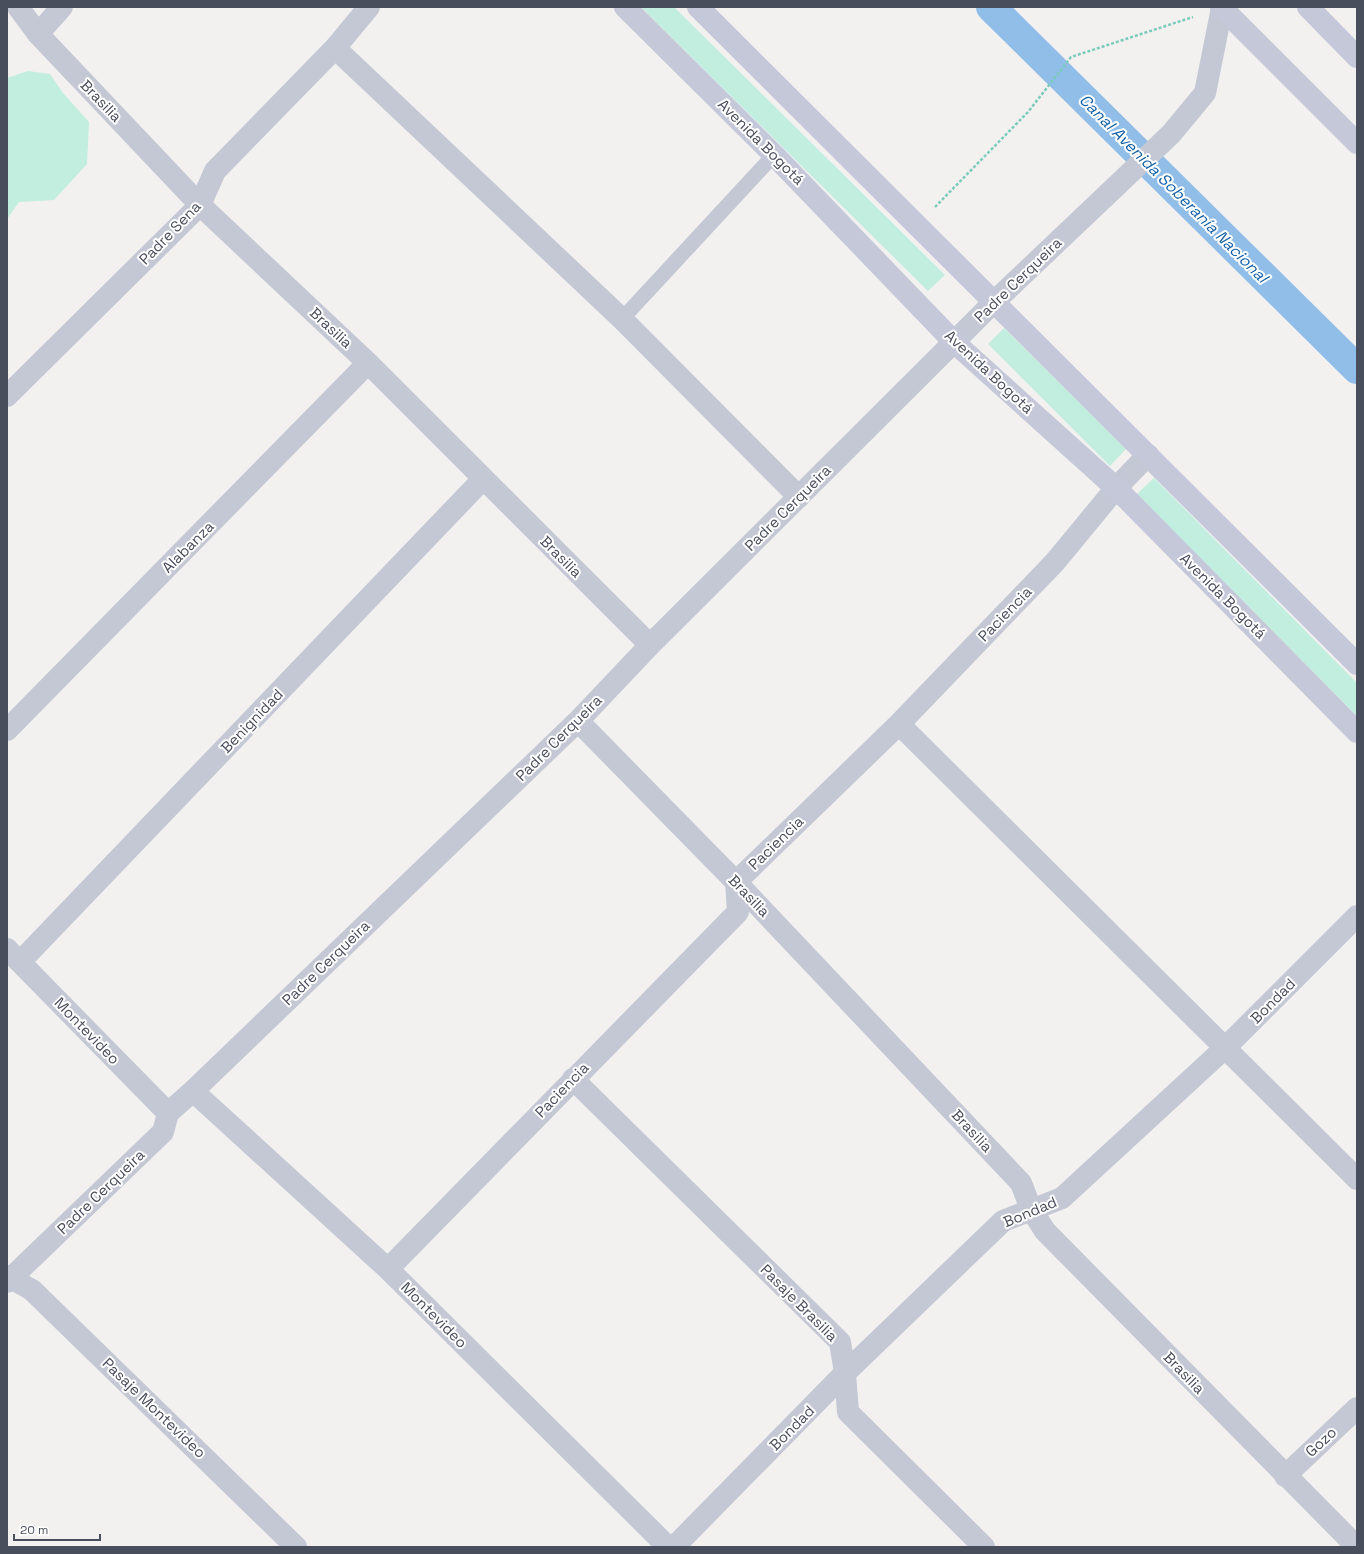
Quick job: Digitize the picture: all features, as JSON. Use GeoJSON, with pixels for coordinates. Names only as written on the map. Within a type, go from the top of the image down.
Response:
{"type":"FeatureCollection","features":[{"type":"Feature","properties":{"kind":"main road","name":"Avenida Bogotá"},"geometry":{"type":"LineString","coordinates":[[625,7],[774,154],[955,342],[1116,488],[1357,732]]}},
{"type":"Feature","properties":{"kind":"main road"},"geometry":{"type":"LineString","coordinates":[[698,7],[1357,664]]}},
{"type":"Feature","properties":{"kind":"main road"},"geometry":{"type":"LineString","coordinates":[[1308,7],[1357,57]]}},
{"type":"Feature","properties":{"kind":"main road"},"geometry":{"type":"LineString","coordinates":[[1221,8],[1357,143]]}},
{"type":"Feature","properties":{"kind":"street","name":"Brasilia"},"geometry":{"type":"LineString","coordinates":[[18,7],[38,34],[200,205],[368,363],[650,645]]}},
{"type":"Feature","properties":{"kind":"street"},"geometry":{"type":"LineString","coordinates":[[38,34],[62,7]]}},
{"type":"Feature","properties":{"kind":"street","name":"Padre Sena"},"geometry":{"type":"LineString","coordinates":[[7,396],[200,205],[215,171],[334,48],[369,7]]}},
{"type":"Feature","properties":{"kind":"street","name":"Padre Cerqueira"},"geometry":{"type":"LineString","coordinates":[[8,1279],[163,1132],[168,1113],[193,1091],[578,722],[650,645],[994,302],[1171,134],[1205,93],[1221,8]]}},
{"type":"Feature","properties":{"kind":"street"},"geometry":{"type":"LineString","coordinates":[[334,48],[622,319],[799,497]]}},
{"type":"Feature","properties":{"kind":"street","name":"Alabanza"},"geometry":{"type":"LineString","coordinates":[[7,730],[368,363]]}},
{"type":"Feature","properties":{"kind":"street","name":"Paciencia"},"geometry":{"type":"LineString","coordinates":[[388,1269],[738,912],[736,882],[899,724],[1055,562],[1116,488],[1148,455]]}},
{"type":"Feature","properties":{"kind":"street","name":"Benignidad"},"geometry":{"type":"LineString","coordinates":[[14,956],[483,479]]}},
{"type":"Feature","properties":{"kind":"street","name":"Brasilia"},"geometry":{"type":"LineString","coordinates":[[578,722],[736,882],[1021,1183],[1031,1209],[1045,1231],[1285,1476],[1357,1547]]}},
{"type":"Feature","properties":{"kind":"street"},"geometry":{"type":"LineString","coordinates":[[899,724],[1357,1178]]}},
{"type":"Feature","properties":{"kind":"street","name":"Bondad"},"geometry":{"type":"LineString","coordinates":[[674,1547],[845,1373],[1003,1221],[1062,1198],[1226,1047],[1357,916]]}},
{"type":"Feature","properties":{"kind":"street","name":"Montevideo"},"geometry":{"type":"LineString","coordinates":[[14,956],[168,1113]]}},
{"type":"Feature","properties":{"kind":"street","name":"Pasaje Brasilia"},"geometry":{"type":"LineString","coordinates":[[573,1079],[840,1342],[845,1373],[848,1412],[984,1547]]}},
{"type":"Feature","properties":{"kind":"street","name":"Montevideo"},"geometry":{"type":"LineString","coordinates":[[193,1091],[388,1269],[668,1547]]}},
{"type":"Feature","properties":{"kind":"street","name":"Pasaje Montevideo"},"geometry":{"type":"LineString","coordinates":[[8,1279],[32,1290],[296,1547]]}},
{"type":"Feature","properties":{"kind":"street","name":"Gozo"},"geometry":{"type":"LineString","coordinates":[[1285,1476],[1357,1408]]}},
{"type":"Feature","properties":{"kind":"lane"},"geometry":{"type":"LineString","coordinates":[[622,319],[774,154]]}},
{"type":"Feature","properties":{"kind":"path"},"geometry":{"type":"LineString","coordinates":[[916,226],[1028,112],[1071,57],[1221,8]]}},
{"type":"Feature","properties":{"kind":"green space"},"geometry":{"type":"Polygon","coordinates":[[[641,7],[674,7],[945,275],[928,291],[641,7]]]}},
{"type":"Feature","properties":{"kind":"green space"},"geometry":{"type":"Polygon","coordinates":[[[28,71],[50,74],[63,93],[89,122],[87,164],[54,200],[19,202],[7,219],[7,78],[28,71]]]}},
{"type":"Feature","properties":{"kind":"green space"},"geometry":{"type":"Polygon","coordinates":[[[1004,328],[1126,449],[1110,466],[988,344],[1004,328]]]}},
{"type":"Feature","properties":{"kind":"green space"},"geometry":{"type":"Polygon","coordinates":[[[1154,478],[1357,683],[1357,716],[1137,494],[1154,478]]]}},
{"type":"Feature","properties":{"kind":"waterway","name":"Canal Avenida Soberanía Nacional"},"geometry":{"type":"LineString","coordinates":[[991,7],[1357,369]]}}]}
